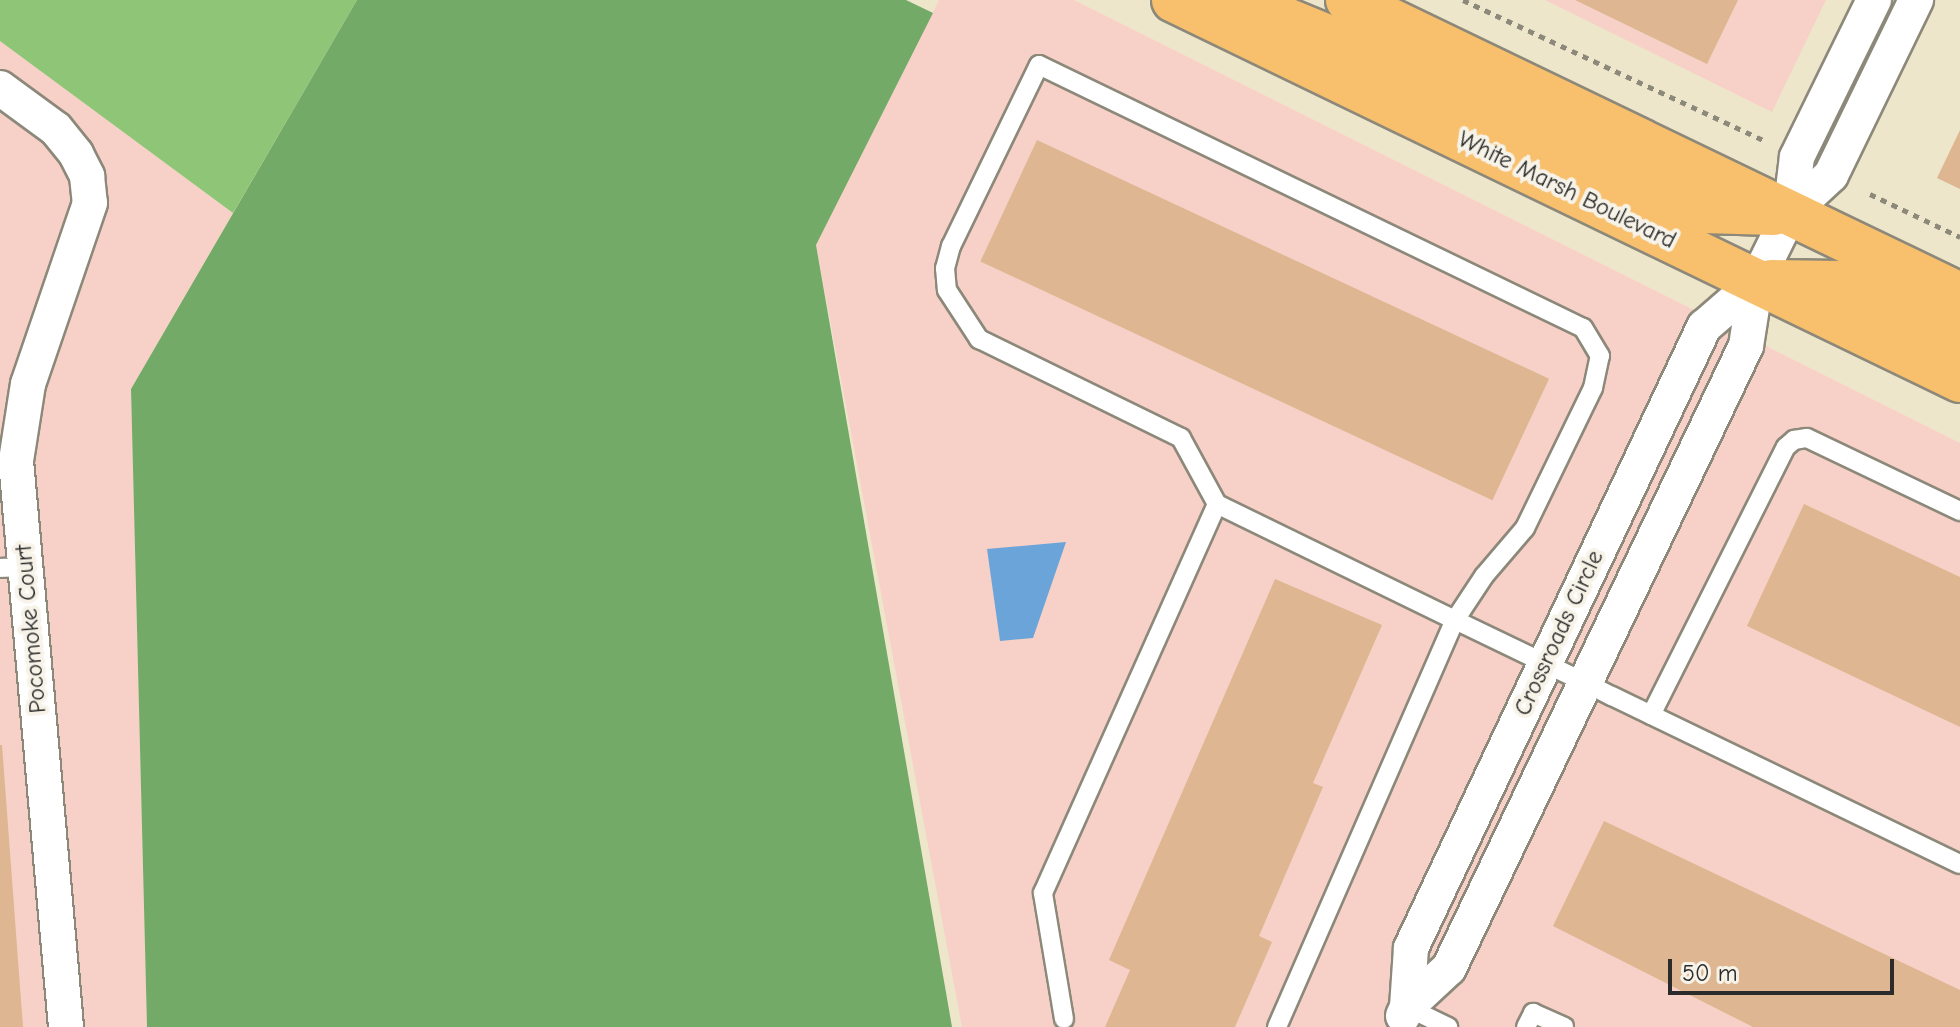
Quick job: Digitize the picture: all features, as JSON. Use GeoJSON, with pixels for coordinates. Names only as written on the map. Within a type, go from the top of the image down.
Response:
{"type":"FeatureCollection","features":[{"type":"Feature","properties":{"kind":"main road","name":"White Marsh Boulevard"},"geometry":{"type":"LineString","coordinates":[[1174,0],[1960,380]]}},
{"type":"Feature","properties":{"kind":"main road"},"geometry":{"type":"LineString","coordinates":[[1238,0],[1410,71],[1702,211],[1790,213]]}},
{"type":"Feature","properties":{"kind":"main road"},"geometry":{"type":"LineString","coordinates":[[1348,0],[1960,295]]}},
{"type":"Feature","properties":{"kind":"main road"},"geometry":{"type":"LineString","coordinates":[[1756,282],[1841,283],[1960,339]]}},
{"type":"Feature","properties":{"kind":"street","name":"Crossroads Circle"},"geometry":{"type":"LineString","coordinates":[[1402,1017],[1449,968],[1746,346],[1756,282],[1790,213],[1797,157],[1874,0]]}},
{"type":"Feature","properties":{"kind":"street","name":"Crossroads Circle"},"geometry":{"type":"LineString","coordinates":[[1790,213],[1831,175],[1916,0]]}},
{"type":"Feature","properties":{"kind":"street","name":"Pocomoke Court"},"geometry":{"type":"LineString","coordinates":[[0,88],[56,129],[76,154],[87,176],[90,203],[28,384],[16,461],[13,568],[66,1027]]}},
{"type":"Feature","properties":{"kind":"street","name":"Crossroads Circle"},"geometry":{"type":"LineString","coordinates":[[1402,1017],[1411,948],[1704,327],[1756,282]]}},
{"type":"Feature","properties":{"kind":"lane"},"geometry":{"type":"LineString","coordinates":[[1277,1027],[1455,620],[1484,576],[1525,528],[1593,388],[1600,356],[1594,341],[1583,328],[1039,65],[951,246],[945,268],[947,290],[979,339],[1181,438],[1217,504],[1455,620],[1545,663],[1651,715],[1960,864]]}},
{"type":"Feature","properties":{"kind":"lane"},"geometry":{"type":"LineString","coordinates":[[1651,715],[1786,447],[1794,440],[1807,438],[1960,511]]}},
{"type":"Feature","properties":{"kind":"lane"},"geometry":{"type":"LineString","coordinates":[[1064,1019],[1043,893],[1217,504]]}},
{"type":"Feature","properties":{"kind":"lane"},"geometry":{"type":"LineString","coordinates":[[1526,1027],[1533,1013],[1564,1027]]}},
{"type":"Feature","properties":{"kind":"lane"},"geometry":{"type":"LineString","coordinates":[[1402,1017],[1448,1027]]}},
{"type":"Feature","properties":{"kind":"path"},"geometry":{"type":"LineString","coordinates":[[1463,0],[1765,141]]}},
{"type":"Feature","properties":{"kind":"path"},"geometry":{"type":"LineString","coordinates":[[1870,194],[1960,237]]}},
{"type":"Feature","properties":{"kind":"shaded area"},"geometry":{"type":"Polygon","coordinates":[[[939,0],[1074,0],[1960,443],[1960,1027],[962,1027],[816,245],[939,0]]]}},
{"type":"Feature","properties":{"kind":"shaded area"},"geometry":{"type":"Polygon","coordinates":[[[1545,0],[1826,0],[1772,112],[1545,0]]]}},
{"type":"Feature","properties":{"kind":"shaded area"},"geometry":{"type":"Polygon","coordinates":[[[0,41],[233,213],[131,389],[147,1027],[0,1027],[0,41]]]}},
{"type":"Feature","properties":{"kind":"green space"},"geometry":{"type":"Polygon","coordinates":[[[0,0],[357,0],[233,213],[0,41],[0,0]]]}},
{"type":"Feature","properties":{"kind":"green space"},"geometry":{"type":"Polygon","coordinates":[[[357,0],[906,0],[933,13],[816,245],[952,1027],[147,1027],[131,389],[357,0]]]}},
{"type":"Feature","properties":{"kind":"water"},"geometry":{"type":"Polygon","coordinates":[[[1066,542],[1033,638],[1000,641],[987,549],[1066,542]]]}},
{"type":"Feature","properties":{"kind":"building"},"geometry":{"type":"Polygon","coordinates":[[[1575,0],[1738,0],[1707,64],[1575,0]]]}},
{"type":"Feature","properties":{"kind":"building"},"geometry":{"type":"Polygon","coordinates":[[[1960,130],[1960,189],[1937,178],[1960,130]]]}},
{"type":"Feature","properties":{"kind":"building"},"geometry":{"type":"Polygon","coordinates":[[[1037,140],[1549,379],[1492,500],[980,261],[1037,140]]]}},
{"type":"Feature","properties":{"kind":"building"},"geometry":{"type":"Polygon","coordinates":[[[1804,504],[1960,577],[1960,727],[1747,626],[1804,504]]]}},
{"type":"Feature","properties":{"kind":"building"},"geometry":{"type":"Polygon","coordinates":[[[1275,579],[1382,625],[1313,783],[1323,787],[1259,936],[1272,942],[1235,1027],[1105,1027],[1130,970],[1109,960],[1275,579]]]}},
{"type":"Feature","properties":{"kind":"building"},"geometry":{"type":"Polygon","coordinates":[[[2,745],[23,1027],[0,1027],[2,745]]]}},
{"type":"Feature","properties":{"kind":"building"},"geometry":{"type":"Polygon","coordinates":[[[1604,821],[1960,990],[1960,1027],[1753,1027],[1553,926],[1604,821]]]}}]}
